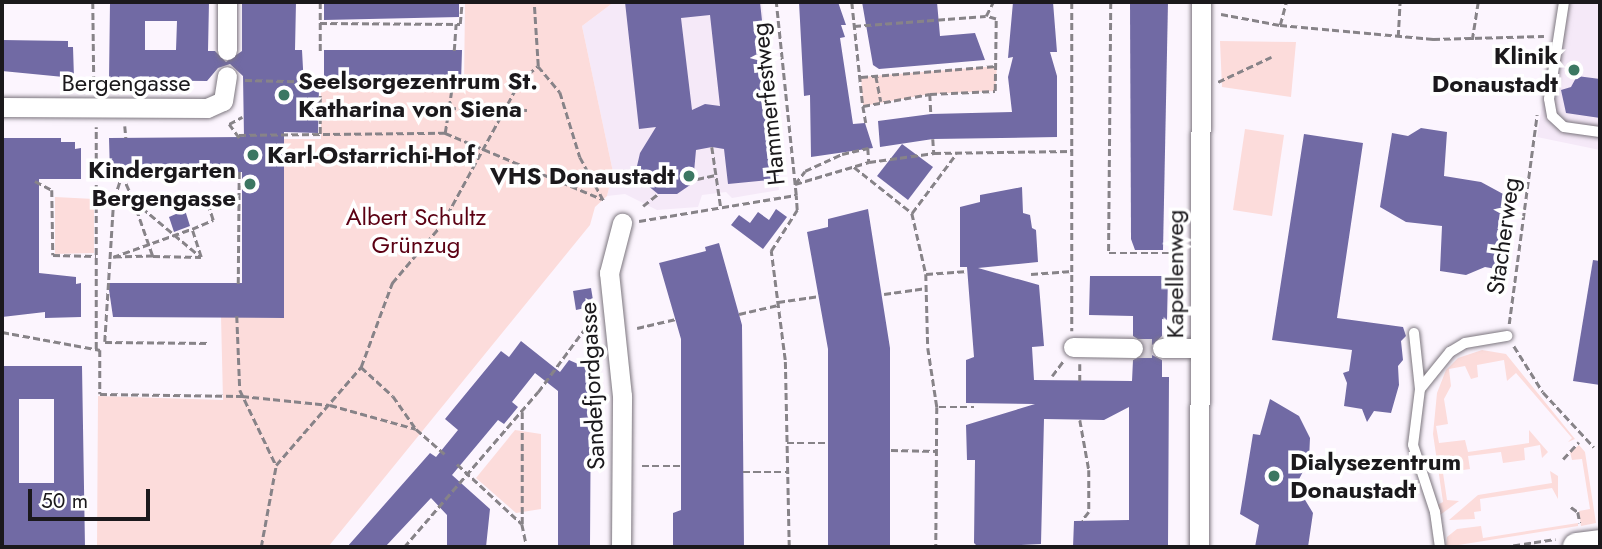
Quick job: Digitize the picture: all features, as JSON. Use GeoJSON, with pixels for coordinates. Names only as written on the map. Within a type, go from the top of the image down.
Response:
{"type":"FeatureCollection","features":[{"type":"Feature","properties":{"kind":"street"},"geometry":{"type":"LineString","coordinates":[[227,50],[228,2]]}},
{"type":"Feature","properties":{"kind":"street","name":"Kapellenweg"},"geometry":{"type":"LineString","coordinates":[[1199,547],[1201,2]]}},
{"type":"Feature","properties":{"kind":"street","name":"Bergengasse"},"geometry":{"type":"LineString","coordinates":[[2,107],[207,108],[223,101],[235,78]]}},
{"type":"Feature","properties":{"kind":"street","name":"Sandefjordgasse"},"geometry":{"type":"LineString","coordinates":[[621,547],[622,396],[610,273],[622,223]]}},
{"type":"Feature","properties":{"kind":"street"},"geometry":{"type":"LineString","coordinates":[[1071,353],[1133,348]]}},
{"type":"Feature","properties":{"kind":"street"},"geometry":{"type":"LineString","coordinates":[[1162,348],[1200,348]]}},
{"type":"Feature","properties":{"kind":"lane"},"geometry":{"type":"LineString","coordinates":[[1564,2],[1549,99],[1552,116],[1564,127],[1600,132]]}},
{"type":"Feature","properties":{"kind":"lane"},"geometry":{"type":"LineString","coordinates":[[1414,333],[1420,389],[1413,445],[1435,513],[1440,547]]}},
{"type":"Feature","properties":{"kind":"lane"},"geometry":{"type":"LineString","coordinates":[[1420,389],[1450,352],[1465,343],[1507,335]]}},
{"type":"Feature","properties":{"kind":"path"},"geometry":{"type":"LineString","coordinates":[[93,2],[100,394],[242,396],[330,405],[416,429]]}},
{"type":"Feature","properties":{"kind":"path"},"geometry":{"type":"LineString","coordinates":[[320,2],[320,51]]}},
{"type":"Feature","properties":{"kind":"path"},"geometry":{"type":"LineString","coordinates":[[320,23],[456,24],[462,20],[462,2]]}},
{"type":"Feature","properties":{"kind":"path"},"geometry":{"type":"LineString","coordinates":[[242,117],[229,124],[239,137],[444,133],[604,201],[580,157],[560,92],[538,66],[534,2]]}},
{"type":"Feature","properties":{"kind":"path","name":"Hammerfestweg"},"geometry":{"type":"LineString","coordinates":[[622,223],[796,195],[776,2]]}},
{"type":"Feature","properties":{"kind":"path"},"geometry":{"type":"LineString","coordinates":[[852,2],[866,123]]}},
{"type":"Feature","properties":{"kind":"path"},"geometry":{"type":"LineString","coordinates":[[986,16],[993,2]]}},
{"type":"Feature","properties":{"kind":"path"},"geometry":{"type":"LineString","coordinates":[[1052,376],[1056,366],[1071,353],[1072,2]]}},
{"type":"Feature","properties":{"kind":"path"},"geometry":{"type":"LineString","coordinates":[[1111,2],[1109,253],[1185,253]]}},
{"type":"Feature","properties":{"kind":"path"},"geometry":{"type":"LineString","coordinates":[[1280,25],[1286,2]]}},
{"type":"Feature","properties":{"kind":"path"},"geometry":{"type":"LineString","coordinates":[[1398,37],[1400,2]]}},
{"type":"Feature","properties":{"kind":"path"},"geometry":{"type":"LineString","coordinates":[[1472,40],[1478,2]]}},
{"type":"Feature","properties":{"kind":"path"},"geometry":{"type":"LineString","coordinates":[[1221,14],[1280,25],[1398,37],[1472,40],[1549,36],[1547,48]]}},
{"type":"Feature","properties":{"kind":"path"},"geometry":{"type":"LineString","coordinates":[[854,26],[986,16],[996,19],[995,92],[930,94],[863,106]]}},
{"type":"Feature","properties":{"kind":"path"},"geometry":{"type":"LineString","coordinates":[[454,51],[456,24]]}},
{"type":"Feature","properties":{"kind":"path"},"geometry":{"type":"LineString","coordinates":[[1218,82],[1271,57]]}},
{"type":"Feature","properties":{"kind":"path"},"geometry":{"type":"LineString","coordinates":[[261,547],[276,466],[286,448],[330,405],[361,367],[392,284],[442,224],[520,81],[538,66]]}},
{"type":"Feature","properties":{"kind":"path"},"geometry":{"type":"LineString","coordinates":[[861,77],[997,66]]}},
{"type":"Feature","properties":{"kind":"path"},"geometry":{"type":"LineString","coordinates":[[876,76],[881,102]]}},
{"type":"Feature","properties":{"kind":"path"},"geometry":{"type":"LineString","coordinates":[[235,78],[320,83],[453,83],[444,133]]}},
{"type":"Feature","properties":{"kind":"path"},"geometry":{"type":"LineString","coordinates":[[320,83],[320,135]]}},
{"type":"Feature","properties":{"kind":"path"},"geometry":{"type":"LineString","coordinates":[[930,94],[931,114]]}},
{"type":"Feature","properties":{"kind":"path"},"geometry":{"type":"LineString","coordinates":[[449,108],[527,110]]}},
{"type":"Feature","properties":{"kind":"path","name":"Stacherweg"},"geometry":{"type":"LineString","coordinates":[[1507,335],[1538,112]]}},
{"type":"Feature","properties":{"kind":"path"},"geometry":{"type":"LineString","coordinates":[[125,123],[125,138]]}},
{"type":"Feature","properties":{"kind":"path"},"geometry":{"type":"LineString","coordinates":[[933,139],[934,153]]}},
{"type":"Feature","properties":{"kind":"path"},"geometry":{"type":"LineString","coordinates":[[712,147],[721,208]]}},
{"type":"Feature","properties":{"kind":"path"},"geometry":{"type":"LineString","coordinates":[[795,184],[805,171],[842,154],[868,148],[869,162]]}},
{"type":"Feature","properties":{"kind":"path"},"geometry":{"type":"LineString","coordinates":[[795,184],[869,162],[934,153],[1073,151]]}},
{"type":"Feature","properties":{"kind":"path"},"geometry":{"type":"LineString","coordinates":[[912,213],[956,153]]}},
{"type":"Feature","properties":{"kind":"path"},"geometry":{"type":"LineString","coordinates":[[854,167],[912,213],[926,274],[928,348],[937,407],[936,547]]}},
{"type":"Feature","properties":{"kind":"path"},"geometry":{"type":"LineString","coordinates":[[238,284],[239,171]]}},
{"type":"Feature","properties":{"kind":"path"},"geometry":{"type":"LineString","coordinates":[[113,257],[114,199],[122,174],[153,256]]}},
{"type":"Feature","properties":{"kind":"path"},"geometry":{"type":"LineString","coordinates":[[696,175],[697,179],[716,175]]}},
{"type":"Feature","properties":{"kind":"path"},"geometry":{"type":"LineString","coordinates":[[35,181],[52,190],[52,255],[96,256]]}},
{"type":"Feature","properties":{"kind":"path"},"geometry":{"type":"LineString","coordinates":[[643,206],[658,194]]}},
{"type":"Feature","properties":{"kind":"path"},"geometry":{"type":"LineString","coordinates":[[789,547],[785,360],[771,251],[797,210],[796,195]]}},
{"type":"Feature","properties":{"kind":"path"},"geometry":{"type":"LineString","coordinates":[[113,257],[213,220],[206,199],[114,199]]}},
{"type":"Feature","properties":{"kind":"path"},"geometry":{"type":"LineString","coordinates":[[133,200],[201,257]]}},
{"type":"Feature","properties":{"kind":"path"},"geometry":{"type":"LineString","coordinates":[[192,229],[201,257]]}},
{"type":"Feature","properties":{"kind":"path"},"geometry":{"type":"LineString","coordinates":[[98,350],[105,342],[107,258],[201,257]]}},
{"type":"Feature","properties":{"kind":"path"},"geometry":{"type":"LineString","coordinates":[[926,274],[968,271]]}},
{"type":"Feature","properties":{"kind":"path"},"geometry":{"type":"LineString","coordinates":[[1031,274],[1072,271]]}},
{"type":"Feature","properties":{"kind":"path"},"geometry":{"type":"LineString","coordinates":[[884,294],[927,288]]}},
{"type":"Feature","properties":{"kind":"path"},"geometry":{"type":"LineString","coordinates":[[739,314],[777,303],[820,296]]}},
{"type":"Feature","properties":{"kind":"path"},"geometry":{"type":"LineString","coordinates":[[404,547],[522,411],[598,311]]}},
{"type":"Feature","properties":{"kind":"path"},"geometry":{"type":"LineString","coordinates":[[237,316],[242,396],[276,466]]}},
{"type":"Feature","properties":{"kind":"path"},"geometry":{"type":"LineString","coordinates":[[637,328],[676,319]]}},
{"type":"Feature","properties":{"kind":"path"},"geometry":{"type":"LineString","coordinates":[[2,332],[98,350]]}},
{"type":"Feature","properties":{"kind":"path"},"geometry":{"type":"LineString","coordinates":[[1507,335],[1543,392],[1594,447]]}},
{"type":"Feature","properties":{"kind":"path"},"geometry":{"type":"LineString","coordinates":[[105,342],[210,343]]}},
{"type":"Feature","properties":{"kind":"path"},"geometry":{"type":"LineString","coordinates":[[361,367],[393,396],[416,429],[445,454]]}},
{"type":"Feature","properties":{"kind":"path"},"geometry":{"type":"LineString","coordinates":[[937,407],[974,407]]}},
{"type":"Feature","properties":{"kind":"path"},"geometry":{"type":"LineString","coordinates":[[522,411],[522,524],[527,547]]}},
{"type":"Feature","properties":{"kind":"path"},"geometry":{"type":"LineString","coordinates":[[1080,420],[1089,470],[1089,512],[1082,521]]}},
{"type":"Feature","properties":{"kind":"path"},"geometry":{"type":"LineString","coordinates":[[1563,459],[1579,442]]}},
{"type":"Feature","properties":{"kind":"path"},"geometry":{"type":"LineString","coordinates":[[787,443],[828,443]]}},
{"type":"Feature","properties":{"kind":"path"},"geometry":{"type":"LineString","coordinates":[[891,450],[937,451]]}},
{"type":"Feature","properties":{"kind":"path"},"geometry":{"type":"LineString","coordinates":[[457,464],[522,524]]}},
{"type":"Feature","properties":{"kind":"path"},"geometry":{"type":"LineString","coordinates":[[642,466],[681,466]]}},
{"type":"Feature","properties":{"kind":"path"},"geometry":{"type":"LineString","coordinates":[[743,472],[787,472]]}},
{"type":"Feature","properties":{"kind":"path"},"geometry":{"type":"LineString","coordinates":[[1503,547],[1581,540],[1578,512],[1571,507]]}},
{"type":"Feature","properties":{"kind":"shaded area"},"geometry":{"type":"Polygon","coordinates":[[[614,2],[762,2],[779,190],[732,198],[726,192],[702,195],[698,207],[657,210],[625,194],[607,196],[613,172],[582,26],[614,2]]]}},
{"type":"Feature","properties":{"kind":"shaded area","name":"Klinik Donaustadt"},"geometry":{"type":"Polygon","coordinates":[[[1559,2],[1600,2],[1600,150],[1537,137],[1559,2]]]}},
{"type":"Feature","properties":{"kind":"green space","name":"Albert Schultz Grünzug"},"geometry":{"type":"Polygon","coordinates":[[[465,2],[614,2],[582,26],[613,172],[607,196],[595,207],[590,225],[328,547],[97,547],[98,396],[223,400],[221,316],[284,318],[284,139],[321,139],[321,86],[464,86],[465,2]]]}},
{"type":"Feature","properties":{"kind":"green space"},"geometry":{"type":"Polygon","coordinates":[[[1220,41],[1296,42],[1291,97],[1222,87],[1220,41]]]}},
{"type":"Feature","properties":{"kind":"green space"},"geometry":{"type":"Polygon","coordinates":[[[997,66],[995,91],[930,94],[863,106],[861,77],[997,66]]]}},
{"type":"Feature","properties":{"kind":"green space"},"geometry":{"type":"Polygon","coordinates":[[[1245,129],[1284,135],[1272,216],[1233,210],[1245,129]]]}},
{"type":"Feature","properties":{"kind":"green space"},"geometry":{"type":"Polygon","coordinates":[[[55,197],[94,199],[94,253],[55,254],[55,197]]]}},
{"type":"Feature","properties":{"kind":"green space"},"geometry":{"type":"Polygon","coordinates":[[[1482,350],[1506,354],[1575,439],[1568,442],[1572,438],[1516,373],[1507,381],[1504,360],[1477,365],[1478,377],[1471,379],[1465,366],[1449,369],[1451,386],[1444,399],[1448,424],[1436,426],[1439,443],[1465,440],[1468,452],[1529,443],[1529,430],[1548,452],[1542,458],[1540,445],[1524,448],[1525,460],[1503,463],[1501,452],[1468,456],[1470,469],[1443,473],[1447,500],[1459,501],[1440,515],[1437,505],[1443,502],[1433,434],[1437,393],[1446,370],[1458,358],[1482,350]]]}},
{"type":"Feature","properties":{"kind":"green space"},"geometry":{"type":"Polygon","coordinates":[[[515,430],[541,434],[541,509],[516,513],[476,478],[515,430]]]}},
{"type":"Feature","properties":{"kind":"green space"},"geometry":{"type":"Polygon","coordinates":[[[1579,445],[1585,452],[1596,523],[1581,526],[1579,511],[1590,509],[1582,459],[1572,460],[1570,452],[1579,445]]]}},
{"type":"Feature","properties":{"kind":"green space"},"geometry":{"type":"Polygon","coordinates":[[[1550,471],[1558,476],[1558,499],[1552,488],[1480,499],[1481,511],[1474,512],[1475,519],[1449,520],[1478,495],[1552,483],[1550,471]]]}},
{"type":"Feature","properties":{"kind":"green space"},"geometry":{"type":"Polygon","coordinates":[[[1578,523],[1578,526],[1446,547],[1447,537],[1457,529],[1481,526],[1483,538],[1578,523]]]}},
{"type":"Feature","properties":{"kind":"building"},"geometry":{"type":"Polygon","coordinates":[[[110,2],[209,2],[208,51],[215,51],[226,62],[242,51],[242,2],[296,2],[295,50],[302,50],[304,87],[319,87],[318,133],[284,132],[284,318],[113,317],[108,283],[242,283],[242,172],[110,174],[109,138],[244,137],[243,76],[230,64],[218,68],[207,81],[109,80],[110,2]],[[145,21],[145,50],[176,50],[177,21],[145,21]]]}},
{"type":"Feature","properties":{"kind":"building"},"geometry":{"type":"Polygon","coordinates":[[[324,2],[459,2],[459,17],[324,20],[324,2]]]}},
{"type":"Feature","properties":{"kind":"building"},"geometry":{"type":"Polygon","coordinates":[[[625,2],[760,2],[779,179],[728,184],[724,149],[712,147],[696,150],[693,183],[677,194],[658,194],[641,180],[637,166],[640,153],[656,127],[639,129],[625,2]],[[710,15],[681,18],[692,110],[705,104],[720,106],[710,15]]]}},
{"type":"Feature","properties":{"kind":"building"},"geometry":{"type":"Polygon","coordinates":[[[799,2],[838,2],[846,25],[841,25],[845,37],[840,38],[853,124],[865,123],[873,148],[811,157],[810,95],[804,96],[799,2]]]}},
{"type":"Feature","properties":{"kind":"building"},"geometry":{"type":"Polygon","coordinates":[[[862,2],[937,2],[940,36],[975,33],[985,60],[879,69],[873,65],[862,2]]]}},
{"type":"Feature","properties":{"kind":"building"},"geometry":{"type":"Polygon","coordinates":[[[1013,2],[1053,2],[1057,52],[1050,52],[1057,76],[1057,137],[933,139],[880,147],[878,121],[931,114],[1012,112],[1008,77],[1013,57],[1008,58],[1013,2]]]}},
{"type":"Feature","properties":{"kind":"building"},"geometry":{"type":"Polygon","coordinates":[[[1130,2],[1168,2],[1163,250],[1135,250],[1131,239],[1130,2]]]}},
{"type":"Feature","properties":{"kind":"building"},"geometry":{"type":"Polygon","coordinates":[[[2,40],[68,41],[68,47],[73,47],[74,78],[2,71],[2,40]]]}},
{"type":"Feature","properties":{"kind":"building"},"geometry":{"type":"Polygon","coordinates":[[[324,50],[462,50],[461,82],[324,82],[324,50]]]}},
{"type":"Feature","properties":{"kind":"building","name":"Klinik Donaustadt"},"geometry":{"type":"Polygon","coordinates":[[[1577,76],[1600,79],[1600,118],[1566,113],[1561,90],[1571,87],[1577,76]]]}},
{"type":"Feature","properties":{"kind":"building"},"geometry":{"type":"Polygon","coordinates":[[[1421,128],[1447,132],[1444,176],[1481,182],[1505,195],[1496,269],[1485,267],[1466,275],[1440,271],[1442,226],[1406,222],[1380,207],[1392,133],[1408,136],[1421,128]]]}},
{"type":"Feature","properties":{"kind":"building"},"geometry":{"type":"Polygon","coordinates":[[[1304,134],[1363,143],[1337,318],[1403,327],[1406,336],[1401,341],[1403,360],[1398,366],[1399,385],[1391,413],[1374,411],[1367,422],[1362,409],[1344,406],[1347,383],[1343,373],[1349,371],[1352,350],[1272,340],[1304,134]]]}},
{"type":"Feature","properties":{"kind":"building"},"geometry":{"type":"Polygon","coordinates":[[[2,138],[61,138],[61,142],[75,142],[75,149],[81,148],[81,179],[39,179],[39,273],[76,277],[76,284],[81,283],[81,317],[45,318],[45,312],[2,317],[2,138]]]}},
{"type":"Feature","properties":{"kind":"building"},"geometry":{"type":"Polygon","coordinates":[[[902,144],[933,167],[908,200],[877,176],[902,144]]]}},
{"type":"Feature","properties":{"kind":"building"},"geometry":{"type":"Polygon","coordinates":[[[1022,187],[1023,213],[1030,215],[1032,228],[1036,230],[1038,262],[978,268],[1039,285],[1044,346],[1032,347],[1034,380],[1132,381],[1133,360],[1143,355],[1144,343],[1133,336],[1133,316],[1089,315],[1090,276],[1168,276],[1167,320],[1162,319],[1162,336],[1150,347],[1152,355],[1162,360],[1162,377],[1169,377],[1168,547],[1073,547],[1074,521],[1129,520],[1129,407],[1104,420],[1044,419],[1041,544],[978,547],[974,543],[975,460],[967,460],[966,425],[1035,404],[966,403],[966,360],[974,357],[967,267],[960,267],[960,207],[980,202],[980,195],[1022,187]]]}},
{"type":"Feature","properties":{"kind":"building"},"geometry":{"type":"Polygon","coordinates":[[[776,209],[787,217],[763,249],[731,225],[739,215],[750,223],[758,212],[769,220],[776,209]]]}},
{"type":"Feature","properties":{"kind":"building"},"geometry":{"type":"Polygon","coordinates":[[[868,209],[890,348],[890,547],[828,547],[828,349],[807,232],[828,227],[828,219],[868,209]]]}},
{"type":"Feature","properties":{"kind":"building"},"geometry":{"type":"Polygon","coordinates":[[[185,210],[190,226],[174,232],[169,217],[185,210]]]}},
{"type":"Feature","properties":{"kind":"building"},"geometry":{"type":"Polygon","coordinates":[[[719,243],[742,325],[744,547],[673,546],[673,513],[681,510],[681,339],[659,263],[706,251],[705,247],[719,243]]]}},
{"type":"Feature","properties":{"kind":"building"},"geometry":{"type":"Polygon","coordinates":[[[1593,260],[1600,261],[1600,385],[1573,381],[1593,260]]]}},
{"type":"Feature","properties":{"kind":"building"},"geometry":{"type":"Polygon","coordinates":[[[591,288],[594,306],[576,310],[573,291],[591,288]]]}},
{"type":"Feature","properties":{"kind":"building"},"geometry":{"type":"Polygon","coordinates":[[[521,341],[560,372],[569,360],[587,368],[596,379],[591,386],[590,547],[558,547],[558,391],[535,373],[512,402],[518,407],[504,424],[498,420],[452,475],[490,509],[486,547],[447,547],[447,515],[431,498],[385,547],[347,547],[430,453],[436,457],[458,430],[445,419],[501,351],[509,357],[521,341]]]}},
{"type":"Feature","properties":{"kind":"building"},"geometry":{"type":"Polygon","coordinates":[[[2,366],[82,366],[85,547],[2,547],[2,366]],[[19,399],[19,483],[54,483],[54,399],[19,399]]]}},
{"type":"Feature","properties":{"kind":"building","name":"Dialysezentrum Donaustadt"},"geometry":{"type":"Polygon","coordinates":[[[1270,399],[1299,416],[1310,438],[1309,460],[1296,485],[1313,513],[1308,547],[1255,547],[1259,525],[1240,514],[1253,434],[1260,435],[1270,399]]]}},
{"type":"Feature","properties":{"kind":"tunnel"},"geometry":{"type":"LineString","coordinates":[[1133,348],[1162,348]]}},
{"type":"Feature","properties":{"kind":"place","name":"Klinik Donaustadt"},"geometry":{"type":"Point","coordinates":[1574,70]}},
{"type":"Feature","properties":{"kind":"place","name":"Seelsorgezentrum St. Katharina von Siena"},"geometry":{"type":"Point","coordinates":[284,95]}},
{"type":"Feature","properties":{"kind":"place","name":"Karl-Ostarrichi-Hof"},"geometry":{"type":"Point","coordinates":[253,155]}},
{"type":"Feature","properties":{"kind":"place","name":"VHS Donaustadt"},"geometry":{"type":"Point","coordinates":[689,176]}},
{"type":"Feature","properties":{"kind":"place","name":"Kindergarten Bergengasse"},"geometry":{"type":"Point","coordinates":[250,184]}},
{"type":"Feature","properties":{"kind":"place","name":"Dialysezentrum Donaustadt"},"geometry":{"type":"Point","coordinates":[1274,476]}}]}
